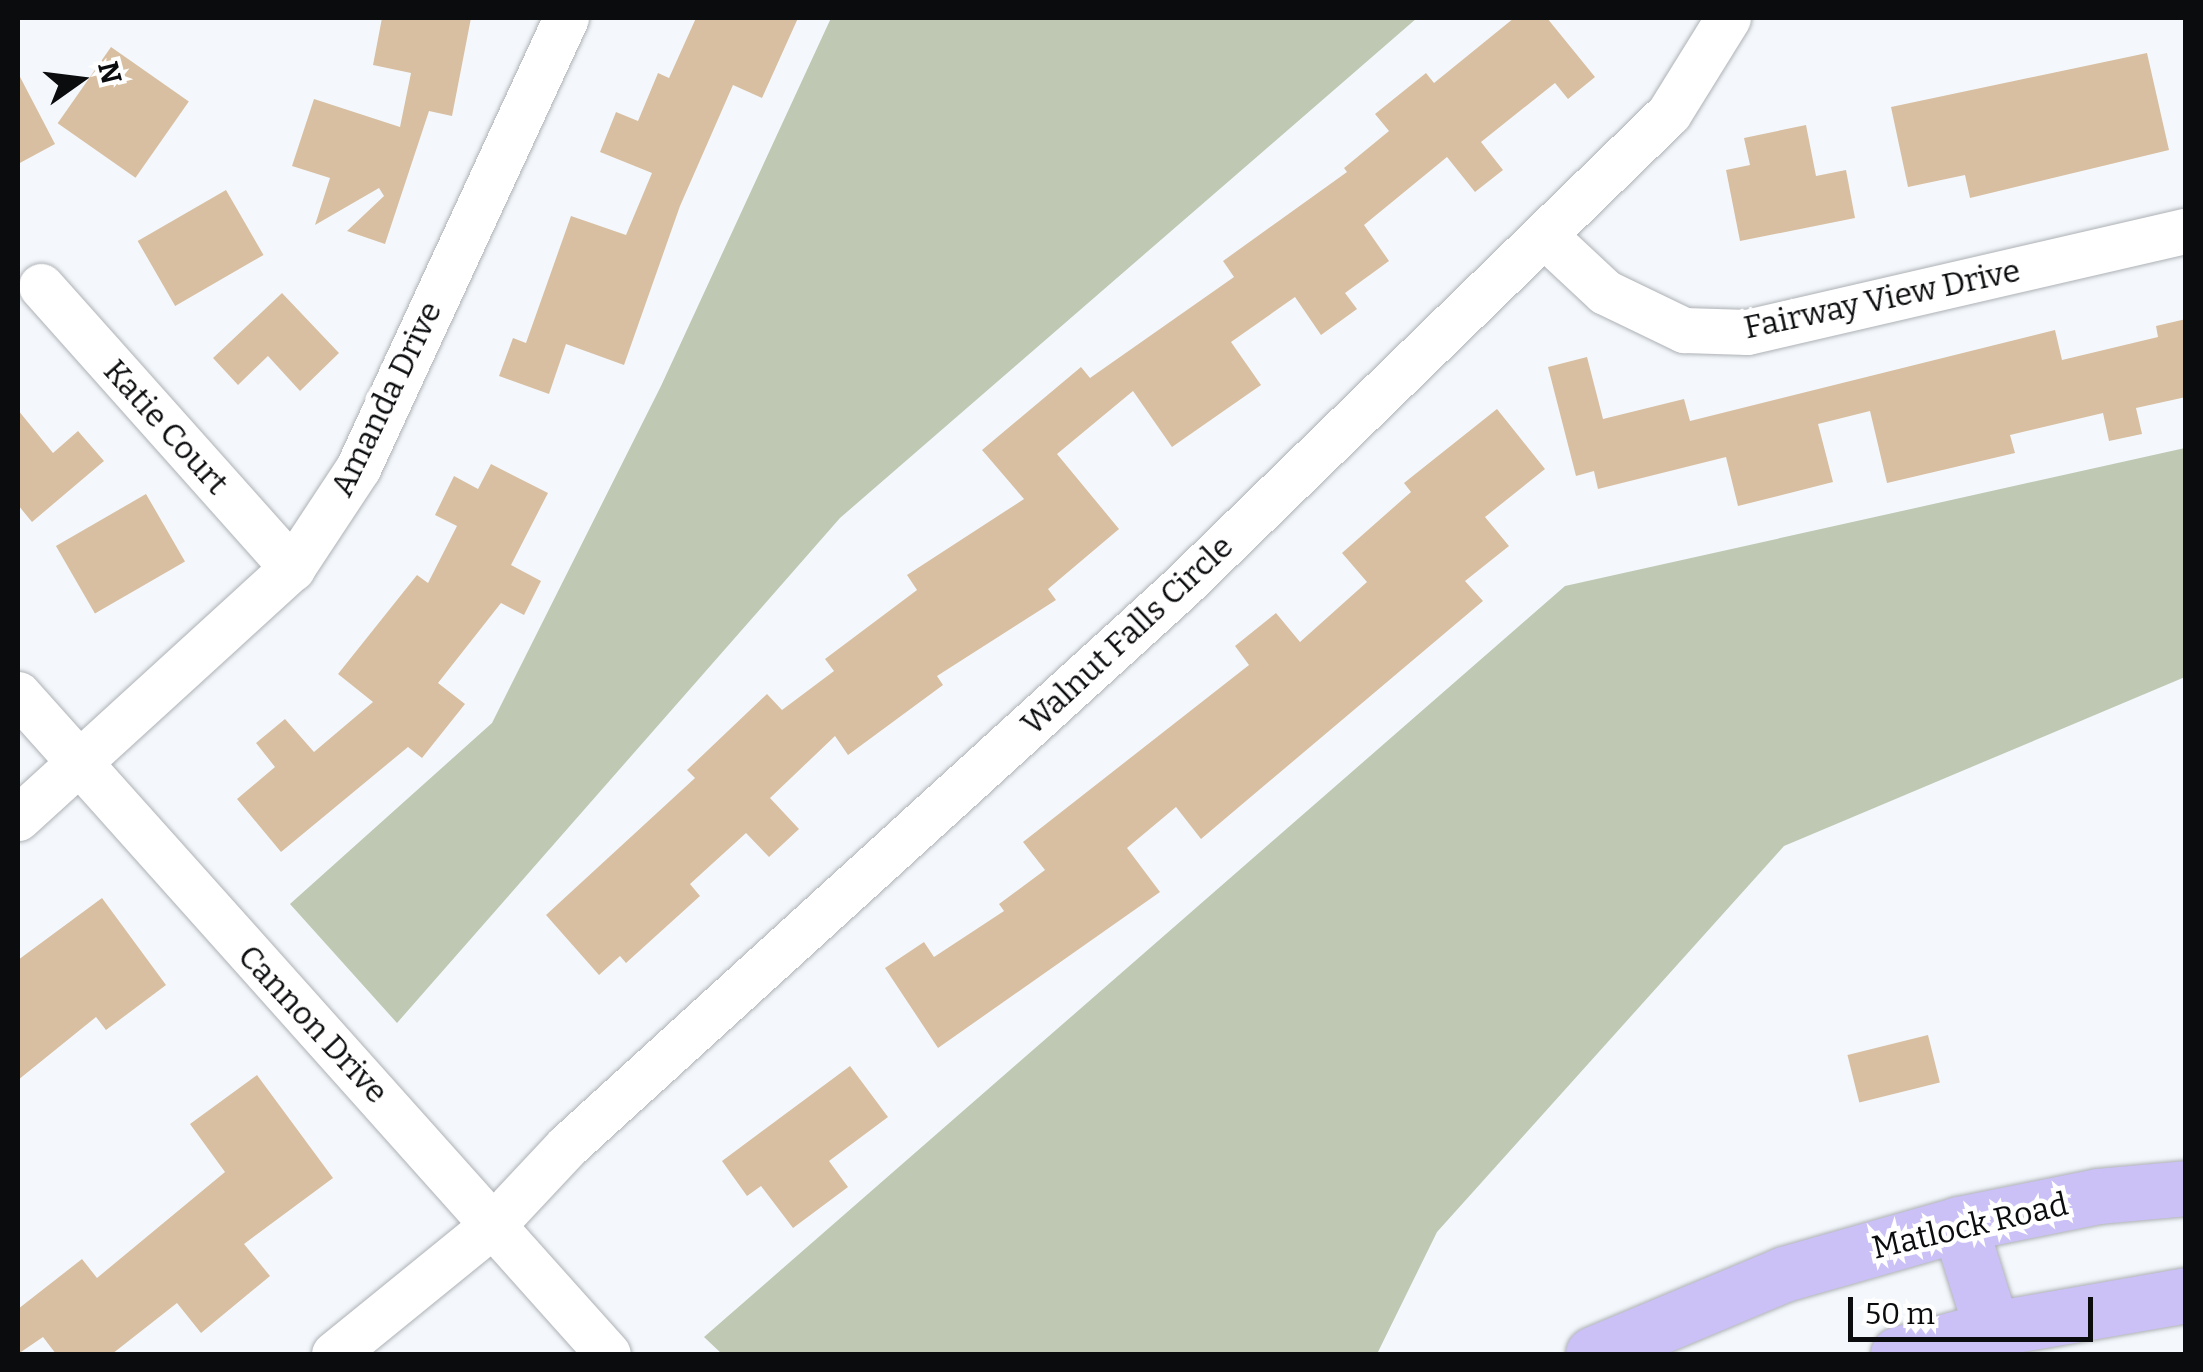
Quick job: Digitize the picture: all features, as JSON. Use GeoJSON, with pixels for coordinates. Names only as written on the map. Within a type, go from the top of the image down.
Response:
{"type":"FeatureCollection","features":[{"type":"Feature","properties":{"kind":"main road","name":"Matlock Road"},"geometry":{"type":"LineString","coordinates":[[1593,1354],[1784,1274],[1959,1224],[2098,1196],[2186,1188]]}},
{"type":"Feature","properties":{"kind":"main road"},"geometry":{"type":"LineString","coordinates":[[1959,1224],[1992,1329]]}},
{"type":"Feature","properties":{"kind":"main road"},"geometry":{"type":"LineString","coordinates":[[1898,1354],[1992,1329],[2186,1295]]}},
{"type":"Feature","properties":{"kind":"street","name":"Amanda Drive"},"geometry":{"type":"LineString","coordinates":[[18,818],[292,568],[358,468],[566,18]]}},
{"type":"Feature","properties":{"kind":"street","name":"Walnut Falls Circle"},"geometry":{"type":"LineString","coordinates":[[334,1354],[494,1224],[567,1146],[1179,589],[1669,113],[1728,18]]}},
{"type":"Feature","properties":{"kind":"street","name":"Fairway View Drive"},"geometry":{"type":"LineString","coordinates":[[1545,236],[1605,292],[1684,330],[1747,332],[2186,232]]}},
{"type":"Feature","properties":{"kind":"street","name":"Katie Court"},"geometry":{"type":"LineString","coordinates":[[40,286],[292,568]]}},
{"type":"Feature","properties":{"kind":"street","name":"Cannon Drive"},"geometry":{"type":"LineString","coordinates":[[18,694],[608,1354]]}},
{"type":"Feature","properties":{"kind":"green space"},"geometry":{"type":"Polygon","coordinates":[[[831,18],[1417,18],[840,518],[397,1023],[290,904],[492,723],[661,386],[831,18]]]}},
{"type":"Feature","properties":{"kind":"green space"},"geometry":{"type":"Polygon","coordinates":[[[2185,448],[2185,677],[1784,846],[1437,1232],[1377,1354],[722,1354],[704,1337],[1565,586],[2185,448]]]}},
{"type":"Feature","properties":{"kind":"building"},"geometry":{"type":"Polygon","coordinates":[[[382,18],[471,18],[452,116],[429,111],[385,244],[347,231],[384,196],[379,188],[315,225],[330,178],[292,166],[314,99],[400,127],[411,73],[373,65],[382,18]]]}},
{"type":"Feature","properties":{"kind":"building"},"geometry":{"type":"Polygon","coordinates":[[[696,18],[798,18],[762,98],[733,85],[680,206],[624,365],[566,344],[549,394],[499,376],[513,338],[526,343],[571,216],[626,235],[652,173],[600,152],[616,112],[638,121],[658,73],[669,78],[696,18]]]}},
{"type":"Feature","properties":{"kind":"building"},"geometry":{"type":"Polygon","coordinates":[[[1514,18],[1547,18],[1595,77],[1568,99],[1555,83],[1481,142],[1503,170],[1475,192],[1447,157],[1364,225],[1389,261],[1345,293],[1357,309],[1321,335],[1295,297],[1231,342],[1261,385],[1172,447],[1133,391],[1057,454],[1119,529],[1048,589],[1056,600],[937,676],[943,685],[848,755],[835,736],[770,798],[799,829],[769,857],[746,833],[690,884],[700,896],[626,963],[620,956],[599,975],[546,915],[695,778],[687,770],[767,694],[782,710],[834,671],[825,659],[917,590],[907,575],[1024,499],[982,450],[1081,367],[1090,378],[1234,277],[1223,261],[1347,172],[1344,168],[1389,131],[1375,114],[1426,73],[1434,83],[1514,18]]]}},
{"type":"Feature","properties":{"kind":"building"},"geometry":{"type":"Polygon","coordinates":[[[111,47],[189,101],[135,178],[58,123],[111,47]]]}},
{"type":"Feature","properties":{"kind":"building"},"geometry":{"type":"Polygon","coordinates":[[[2147,53],[2169,150],[1970,198],[1965,175],[1908,187],[1891,107],[2147,53]]]}},
{"type":"Feature","properties":{"kind":"building"},"geometry":{"type":"Polygon","coordinates":[[[18,73],[55,144],[18,164],[18,73]]]}},
{"type":"Feature","properties":{"kind":"building"},"geometry":{"type":"Polygon","coordinates":[[[1806,125],[1816,176],[1846,170],[1855,218],[1740,241],[1726,170],[1750,165],[1744,138],[1806,125]]]}},
{"type":"Feature","properties":{"kind":"building"},"geometry":{"type":"Polygon","coordinates":[[[226,190],[264,255],[175,306],[138,241],[226,190]]]}},
{"type":"Feature","properties":{"kind":"building"},"geometry":{"type":"Polygon","coordinates":[[[282,293],[339,353],[300,391],[268,356],[238,385],[213,358],[282,293]]]}},
{"type":"Feature","properties":{"kind":"building"},"geometry":{"type":"Polygon","coordinates":[[[2186,319],[2186,397],[2136,408],[2142,434],[2109,441],[2103,413],[2010,435],[2015,453],[1887,483],[1870,411],[1818,424],[1833,482],[1738,506],[1726,457],[1598,489],[1594,471],[1576,476],[1548,367],[1587,357],[1603,419],[1684,399],[1690,421],[2055,330],[2062,360],[2158,337],[2156,326],[2186,319]]]}},
{"type":"Feature","properties":{"kind":"building"},"geometry":{"type":"Polygon","coordinates":[[[1497,409],[1545,469],[1485,517],[1509,546],[1465,581],[1483,601],[1201,839],[1176,807],[1127,848],[1160,892],[938,1048],[885,968],[924,942],[934,957],[1004,911],[999,904],[1045,870],[1023,842],[1249,665],[1235,646],[1276,613],[1300,642],[1367,582],[1342,553],[1411,492],[1404,483],[1497,409]]]}},
{"type":"Feature","properties":{"kind":"building"},"geometry":{"type":"Polygon","coordinates":[[[18,410],[53,453],[78,431],[104,461],[32,522],[18,505],[18,410]]]}},
{"type":"Feature","properties":{"kind":"building"},"geometry":{"type":"Polygon","coordinates":[[[491,464],[548,493],[511,565],[541,581],[524,615],[501,603],[438,683],[465,704],[422,758],[408,747],[281,852],[237,799],[275,767],[256,743],[285,719],[314,752],[373,702],[338,674],[417,575],[428,583],[457,526],[435,515],[454,476],[478,489],[491,464]]]}},
{"type":"Feature","properties":{"kind":"building"},"geometry":{"type":"Polygon","coordinates":[[[146,494],[185,562],[95,614],[56,546],[146,494]]]}},
{"type":"Feature","properties":{"kind":"building"},"geometry":{"type":"Polygon","coordinates":[[[102,898],[166,985],[106,1030],[96,1017],[18,1080],[18,960],[102,898]]]}},
{"type":"Feature","properties":{"kind":"building"},"geometry":{"type":"Polygon","coordinates":[[[1928,1035],[1940,1083],[1859,1103],[1847,1055],[1928,1035]]]}},
{"type":"Feature","properties":{"kind":"building"},"geometry":{"type":"Polygon","coordinates":[[[850,1066],[888,1117],[829,1161],[848,1187],[793,1228],[761,1186],[747,1196],[722,1161],[850,1066]]]}},
{"type":"Feature","properties":{"kind":"building"},"geometry":{"type":"Polygon","coordinates":[[[257,1075],[333,1178],[244,1244],[270,1276],[201,1333],[177,1303],[112,1354],[56,1354],[43,1337],[18,1354],[18,1309],[82,1259],[97,1278],[225,1172],[190,1124],[257,1075]]]}}]}
